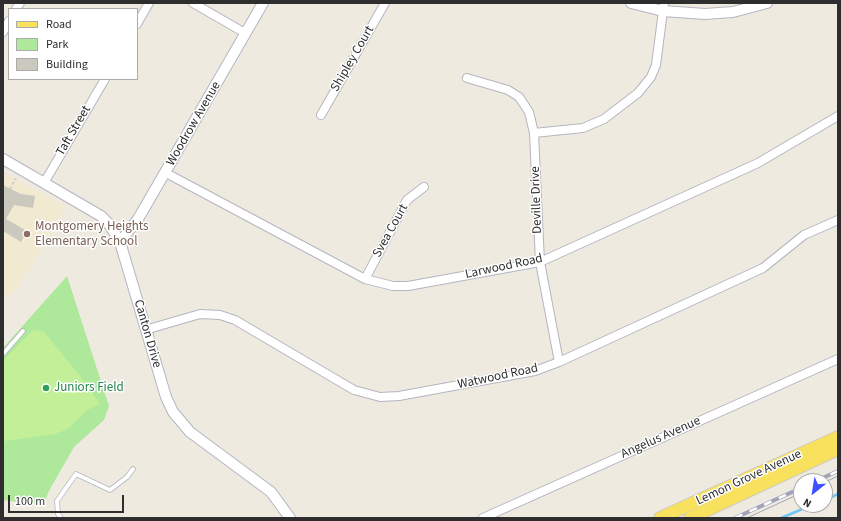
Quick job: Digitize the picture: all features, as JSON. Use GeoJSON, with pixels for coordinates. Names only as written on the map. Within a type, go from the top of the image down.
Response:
{"type":"FeatureCollection","features":[{"type":"Feature","properties":{"kind":"main road","name":"Lemon Grove Avenue"},"geometry":{"type":"LineString","coordinates":[[660,518],[838,436]]}},
{"type":"Feature","properties":{"kind":"main road","name":"Lemon Grove Avenue"},"geometry":{"type":"LineString","coordinates":[[690,518],[838,449]]}},
{"type":"Feature","properties":{"kind":"street"},"geometry":{"type":"LineString","coordinates":[[138,22],[149,3]]}},
{"type":"Feature","properties":{"kind":"street"},"geometry":{"type":"LineString","coordinates":[[193,3],[245,33]]}},
{"type":"Feature","properties":{"kind":"street","name":"Woodrow Avenue"},"geometry":{"type":"LineString","coordinates":[[120,242],[138,219],[166,173],[263,3]]}},
{"type":"Feature","properties":{"kind":"street","name":"Shipley Court"},"geometry":{"type":"LineString","coordinates":[[321,115],[385,3]]}},
{"type":"Feature","properties":{"kind":"street"},"geometry":{"type":"LineString","coordinates":[[631,3],[664,7],[691,14],[719,13],[746,9],[767,3]]}},
{"type":"Feature","properties":{"kind":"street"},"geometry":{"type":"LineString","coordinates":[[534,133],[583,128],[604,119],[638,93],[651,77],[656,65],[664,7]]}},
{"type":"Feature","properties":{"kind":"street"},"geometry":{"type":"LineString","coordinates":[[3,32],[8,23]]}},
{"type":"Feature","properties":{"kind":"street","name":"Deville Drive"},"geometry":{"type":"LineString","coordinates":[[467,78],[502,87],[519,97],[529,112],[534,133],[540,262],[559,362]]}},
{"type":"Feature","properties":{"kind":"street","name":"Taft Street"},"geometry":{"type":"LineString","coordinates":[[44,182],[104,80]]}},
{"type":"Feature","properties":{"kind":"street","name":"Larwood Road"},"geometry":{"type":"LineString","coordinates":[[166,173],[364,279],[393,286],[408,286],[540,262],[758,163],[838,116]]}},
{"type":"Feature","properties":{"kind":"street","name":"Canton Drive"},"geometry":{"type":"LineString","coordinates":[[3,159],[101,216],[110,224],[120,242],[166,397],[179,421],[190,432],[264,487],[276,498],[290,518]]}},
{"type":"Feature","properties":{"kind":"street","name":"Svea Court"},"geometry":{"type":"LineString","coordinates":[[364,279],[407,200],[424,187]]}},
{"type":"Feature","properties":{"kind":"street","name":"Watwood Road"},"geometry":{"type":"LineString","coordinates":[[145,330],[200,314],[220,316],[235,320],[354,390],[380,397],[399,396],[535,371],[559,362],[763,268],[804,235],[838,220]]}},
{"type":"Feature","properties":{"kind":"street","name":"Angelus Avenue"},"geometry":{"type":"LineString","coordinates":[[483,518],[838,359]]}},
{"type":"Feature","properties":{"kind":"lane"},"geometry":{"type":"LineString","coordinates":[[3,354],[23,331]]}},
{"type":"Feature","properties":{"kind":"lane"},"geometry":{"type":"LineString","coordinates":[[61,518],[58,514],[57,501],[76,474],[110,490],[127,477],[133,469]]}},
{"type":"Feature","properties":{"kind":"path"},"geometry":{"type":"LineString","coordinates":[[10,189],[16,178]]}},
{"type":"Feature","properties":{"kind":"shaded area","name":"Montgomery Heights Elementary School"},"geometry":{"type":"Polygon","coordinates":[[[3,172],[65,207],[45,245],[17,288],[3,300],[3,172]]]}},
{"type":"Feature","properties":{"kind":"green space"},"geometry":{"type":"Polygon","coordinates":[[[67,276],[109,406],[104,420],[74,447],[50,489],[43,505],[3,500],[3,348],[67,276]]]}},
{"type":"Feature","properties":{"kind":"green space","name":"Juniors Field"},"geometry":{"type":"Polygon","coordinates":[[[33,330],[44,332],[77,372],[100,404],[87,410],[68,429],[55,434],[5,441],[3,440],[3,361],[33,330]]]}},
{"type":"Feature","properties":{"kind":"building"},"geometry":{"type":"Polygon","coordinates":[[[3,185],[21,194],[35,196],[33,208],[14,205],[6,219],[27,231],[21,242],[3,231],[3,185]]]}},
{"type":"Feature","properties":{"kind":"waterway"},"geometry":{"type":"LineString","coordinates":[[833,496],[838,494]]}},
{"type":"Feature","properties":{"kind":"waterway"},"geometry":{"type":"LineString","coordinates":[[781,518],[793,513]]}},
{"type":"Feature","properties":{"kind":"tram line"},"geometry":{"type":"LineString","coordinates":[[833,478],[838,476]]}},
{"type":"Feature","properties":{"kind":"tram line"},"geometry":{"type":"LineString","coordinates":[[747,518],[793,497]]}},
{"type":"Feature","properties":{"kind":"railway"},"geometry":{"type":"LineString","coordinates":[[833,473],[838,471]]}},
{"type":"Feature","properties":{"kind":"railway"},"geometry":{"type":"LineString","coordinates":[[735,518],[793,492]]}},
{"type":"Feature","properties":{"kind":"place","name":"Montgomery Heights Elementary School"},"geometry":{"type":"Point","coordinates":[27,234]}},
{"type":"Feature","properties":{"kind":"place","name":"Juniors Field"},"geometry":{"type":"Point","coordinates":[46,388]}}]}
